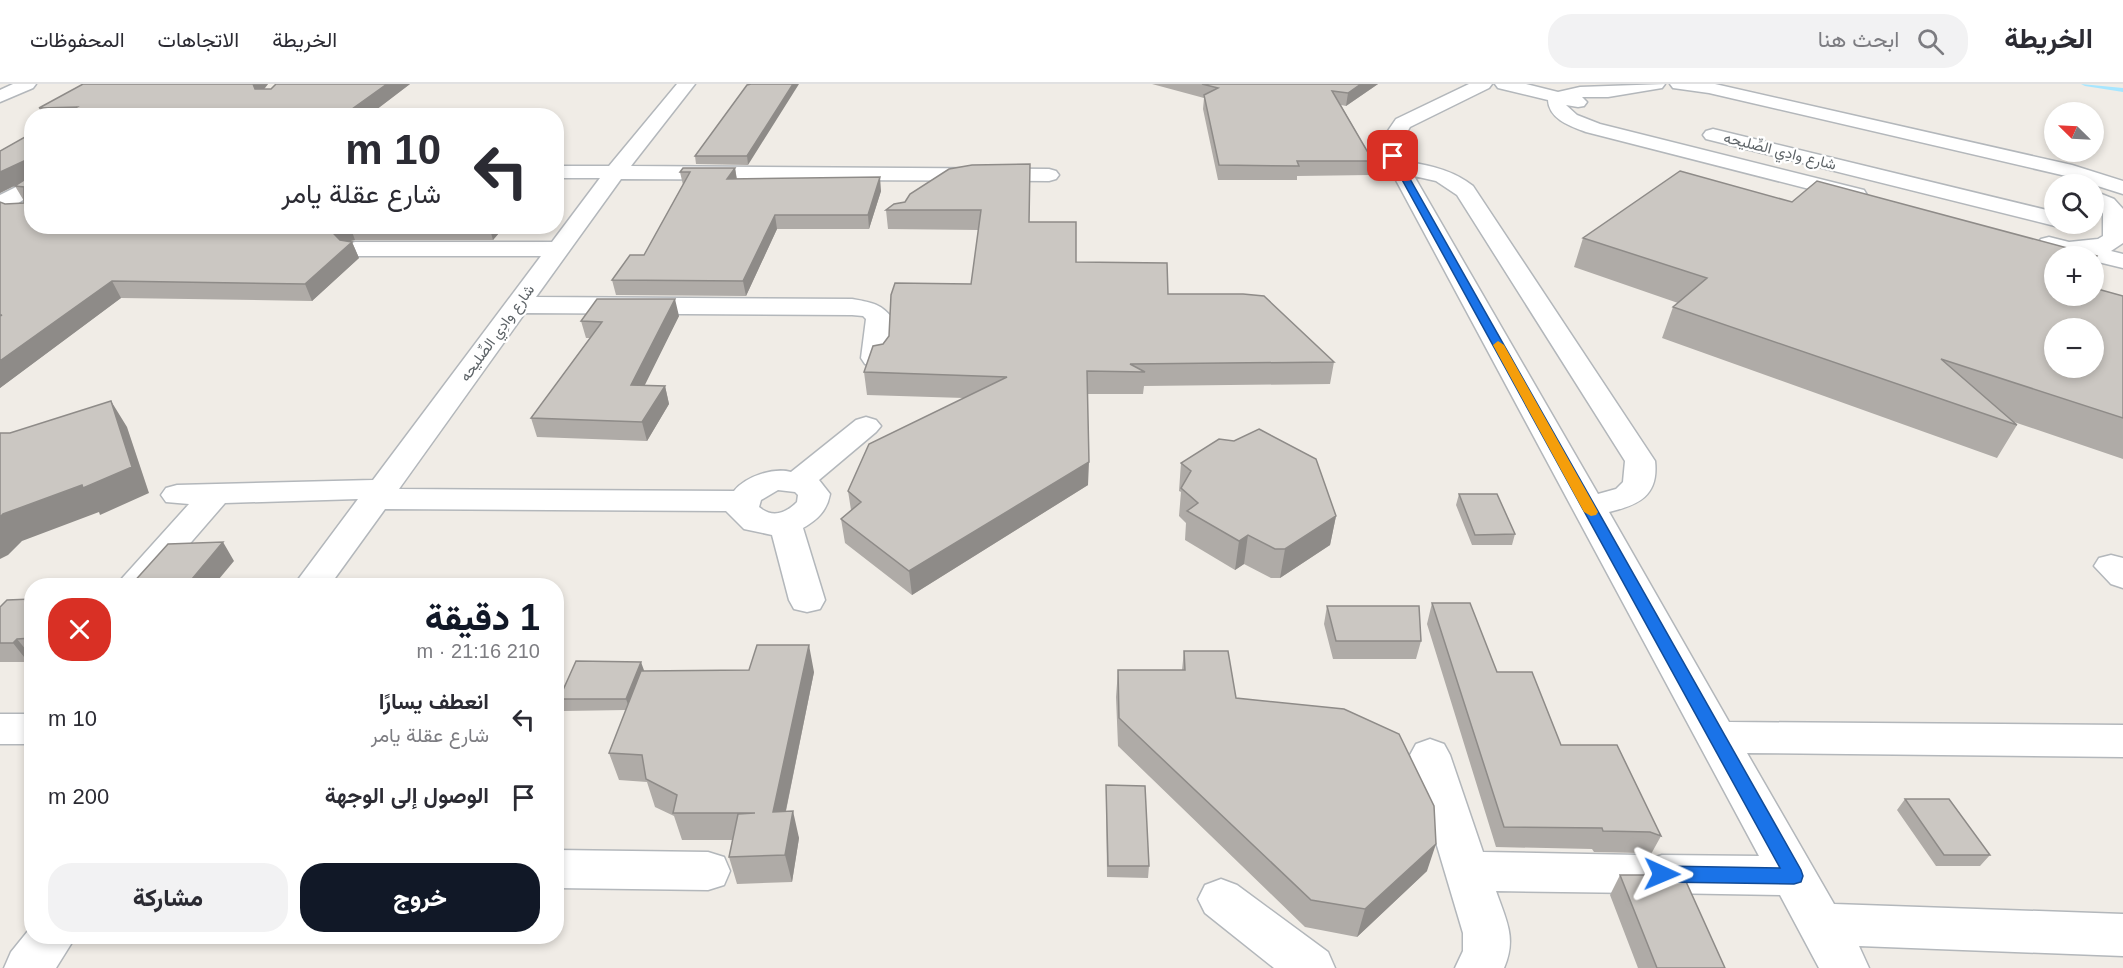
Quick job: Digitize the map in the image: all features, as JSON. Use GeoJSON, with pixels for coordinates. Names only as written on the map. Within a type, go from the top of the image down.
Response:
{"type":"FeatureCollection","features":[{"type":"Feature","properties":{"kind":"street"},"geometry":{"type":"LineString","coordinates":[[0,97],[27,84]]}},
{"type":"Feature","properties":{"kind":"street","name":"شارع وادِي الصِّليحه"},"geometry":{"type":"LineString","coordinates":[[317,578],[614,174],[686,84]]}},
{"type":"Feature","properties":{"kind":"street"},"geometry":{"type":"LineString","coordinates":[[1483,84],[1403,123],[1396,130],[1392,147],[1393,156],[1845,968]]}},
{"type":"Feature","properties":{"kind":"street"},"geometry":{"type":"LineString","coordinates":[[1504,84],[1560,97],[1675,98],[2044,182]]}},
{"type":"Feature","properties":{"kind":"street"},"geometry":{"type":"LineString","coordinates":[[1613,97],[1656,84]]}},
{"type":"Feature","properties":{"kind":"street"},"geometry":{"type":"LineString","coordinates":[[1679,84],[1709,88],[2072,171],[2123,188]]}},
{"type":"Feature","properties":{"kind":"street"},"geometry":{"type":"LineString","coordinates":[[1560,97],[1556,101],[1559,111],[1572,120],[1593,128],[1870,198]]}},
{"type":"Feature","properties":{"kind":"street","name":"شارع وادِي الصِّليحه"},"geometry":{"type":"LineString","coordinates":[[1692,130],[2044,216]]}},
{"type":"Feature","properties":{"kind":"street"},"geometry":{"type":"LineString","coordinates":[[2100,162],[2123,169]]}},
{"type":"Feature","properties":{"kind":"street"},"geometry":{"type":"LineString","coordinates":[[1400,168],[1419,170],[1447,178],[1466,191],[1640,461],[1643,473],[1639,484],[1629,495],[1606,504],[1587,505]]}},
{"type":"Feature","properties":{"kind":"street"},"geometry":{"type":"LineString","coordinates":[[564,172],[908,185],[1048,175]]}},
{"type":"Feature","properties":{"kind":"street"},"geometry":{"type":"LineString","coordinates":[[0,185],[24,185]]}},
{"type":"Feature","properties":{"kind":"street"},"geometry":{"type":"LineString","coordinates":[[24,189],[4,202],[4,206],[15,211],[24,211]]}},
{"type":"Feature","properties":{"kind":"street"},"geometry":{"type":"LineString","coordinates":[[2055,245],[2083,248],[2104,246],[2114,239],[2104,222],[2114,212],[2104,203]]}},
{"type":"Feature","properties":{"kind":"street"},"geometry":{"type":"LineString","coordinates":[[2032,239],[2123,261]]}},
{"type":"Feature","properties":{"kind":"street"},"geometry":{"type":"LineString","coordinates":[[355,249],[559,249]]}},
{"type":"Feature","properties":{"kind":"street"},"geometry":{"type":"LineString","coordinates":[[519,304],[852,307],[871,310],[879,318],[875,358]]}},
{"type":"Feature","properties":{"kind":"street"},"geometry":{"type":"LineString","coordinates":[[798,482],[866,426]]}},
{"type":"Feature","properties":{"kind":"street"},"geometry":{"type":"LineString","coordinates":[[772,482],[798,482],[808,486],[814,494],[814,502],[809,511],[785,523],[771,525],[757,523],[747,518],[742,510],[742,501],[758,486],[772,482]]}},
{"type":"Feature","properties":{"kind":"street"},"geometry":{"type":"LineString","coordinates":[[140,578],[216,494]]}},
{"type":"Feature","properties":{"kind":"street"},"geometry":{"type":"LineString","coordinates":[[177,495],[380,494],[742,501]]}},
{"type":"Feature","properties":{"kind":"street"},"geometry":{"type":"LineString","coordinates":[[785,523],[807,600]]}},
{"type":"Feature","properties":{"kind":"street"},"geometry":{"type":"LineString","coordinates":[[0,729],[24,729]]}},
{"type":"Feature","properties":{"kind":"street"},"geometry":{"type":"LineString","coordinates":[[1716,737],[2123,741]]}},
{"type":"Feature","properties":{"kind":"street"},"geometry":{"type":"LineString","coordinates":[[1430,755],[1487,933],[1488,946],[1479,968]]}},
{"type":"Feature","properties":{"kind":"street"},"geometry":{"type":"LineString","coordinates":[[564,868],[708,871]]}},
{"type":"Feature","properties":{"kind":"street"},"geometry":{"type":"LineString","coordinates":[[1467,871],[1794,876]]}},
{"type":"Feature","properties":{"kind":"street"},"geometry":{"type":"LineString","coordinates":[[1221,899],[1311,968]]}},
{"type":"Feature","properties":{"kind":"street"},"geometry":{"type":"LineString","coordinates":[[1821,924],[2123,935]]}},
{"type":"Feature","properties":{"kind":"street"},"geometry":{"type":"LineString","coordinates":[[28,968],[46,944]]}},
{"type":"Feature","properties":{"kind":"building"},"geometry":{"type":"Polygon","coordinates":[[[83,84],[253,84],[255,89],[271,89],[276,84],[387,84],[354,108],[39,108],[83,84]]]}},
{"type":"Feature","properties":{"kind":"building"},"geometry":{"type":"Polygon","coordinates":[[[793,84],[747,156],[695,156],[747,85],[793,84]]]}},
{"type":"Feature","properties":{"kind":"building"},"geometry":{"type":"Polygon","coordinates":[[[1202,84],[1361,84],[1348,93],[1332,91],[1373,161],[1297,161],[1299,166],[1219,165],[1204,95],[1218,88],[1202,84]]]}},
{"type":"Feature","properties":{"kind":"building"},"geometry":{"type":"Polygon","coordinates":[[[24,138],[24,161],[0,172],[0,151],[24,138]]]}},
{"type":"Feature","properties":{"kind":"building"},"geometry":{"type":"Polygon","coordinates":[[[1030,164],[1029,222],[1076,222],[1076,262],[1167,263],[1168,294],[1264,296],[1334,362],[1130,364],[1145,372],[1087,371],[1089,462],[909,571],[841,519],[861,502],[848,491],[869,444],[1007,377],[864,372],[873,346],[883,344],[889,336],[891,295],[895,283],[971,284],[981,210],[886,210],[894,204],[905,202],[910,194],[949,169],[972,165],[1030,164]]]}},
{"type":"Feature","properties":{"kind":"building"},"geometry":{"type":"Polygon","coordinates":[[[683,168],[735,168],[727,179],[880,177],[868,215],[775,215],[743,281],[612,280],[630,255],[644,255],[690,172],[680,172],[683,168]]]}},
{"type":"Feature","properties":{"kind":"building"},"geometry":{"type":"Polygon","coordinates":[[[1680,171],[1792,202],[1817,181],[2060,246],[2044,246],[2044,306],[2104,306],[2104,291],[2123,296],[2123,418],[1941,359],[2017,425],[1673,307],[1707,278],[1583,238],[1680,171]]]}},
{"type":"Feature","properties":{"kind":"building"},"geometry":{"type":"Polygon","coordinates":[[[24,180],[24,187],[15,186],[24,180]]]}},
{"type":"Feature","properties":{"kind":"building"},"geometry":{"type":"Polygon","coordinates":[[[0,202],[24,203],[24,234],[334,234],[340,240],[352,242],[305,284],[112,281],[0,361],[0,316],[2,315],[0,315],[0,202]]]}},
{"type":"Feature","properties":{"kind":"building"},"geometry":{"type":"Polygon","coordinates":[[[597,299],[675,299],[631,385],[665,386],[642,422],[531,418],[602,322],[581,321],[597,299]]]}},
{"type":"Feature","properties":{"kind":"building"},"geometry":{"type":"Polygon","coordinates":[[[111,401],[132,467],[83,488],[82,485],[0,517],[0,433],[10,433],[111,401]]]}},
{"type":"Feature","properties":{"kind":"building"},"geometry":{"type":"Polygon","coordinates":[[[1259,429],[1316,459],[1336,516],[1285,549],[1275,549],[1248,535],[1239,541],[1187,511],[1198,503],[1181,488],[1191,471],[1181,463],[1219,439],[1234,441],[1259,429]]]}},
{"type":"Feature","properties":{"kind":"building"},"geometry":{"type":"Polygon","coordinates":[[[1459,494],[1497,494],[1515,534],[1475,535],[1459,494]]]}},
{"type":"Feature","properties":{"kind":"building"},"geometry":{"type":"Polygon","coordinates":[[[223,542],[193,578],[137,578],[168,544],[223,542]]]}},
{"type":"Feature","properties":{"kind":"building"},"geometry":{"type":"Polygon","coordinates":[[[24,599],[24,639],[17,639],[13,643],[0,643],[0,607],[7,600],[24,599]]]}},
{"type":"Feature","properties":{"kind":"building"},"geometry":{"type":"Polygon","coordinates":[[[1432,603],[1470,603],[1497,672],[1532,672],[1561,745],[1617,745],[1661,836],[1650,832],[1603,831],[1602,828],[1504,827],[1432,603]]]}},
{"type":"Feature","properties":{"kind":"building"},"geometry":{"type":"Polygon","coordinates":[[[1327,606],[1419,606],[1421,641],[1336,641],[1327,606]]]}},
{"type":"Feature","properties":{"kind":"building"},"geometry":{"type":"Polygon","coordinates":[[[757,645],[809,645],[773,812],[793,811],[785,855],[729,857],[738,814],[755,813],[673,813],[677,795],[646,779],[642,755],[609,753],[641,671],[749,670],[757,645]]]}},
{"type":"Feature","properties":{"kind":"building"},"geometry":{"type":"Polygon","coordinates":[[[1184,651],[1228,651],[1236,698],[1344,709],[1399,734],[1434,806],[1436,844],[1365,909],[1311,900],[1119,718],[1118,670],[1185,670],[1184,651]]]}},
{"type":"Feature","properties":{"kind":"building"},"geometry":{"type":"Polygon","coordinates":[[[576,661],[641,662],[626,699],[564,699],[564,688],[576,661]]]}},
{"type":"Feature","properties":{"kind":"building"},"geometry":{"type":"Polygon","coordinates":[[[1106,785],[1145,786],[1149,866],[1108,866],[1106,785]]]}},
{"type":"Feature","properties":{"kind":"building"},"geometry":{"type":"Polygon","coordinates":[[[1905,799],[1949,799],[1990,855],[1944,855],[1905,799]]]}},
{"type":"Feature","properties":{"kind":"building"},"geometry":{"type":"Polygon","coordinates":[[[1661,871],[1683,875],[1725,968],[1657,968],[1620,875],[1650,875],[1661,871]]]}},
{"type":"Feature","properties":{"kind":"waterway"},"geometry":{"type":"LineString","coordinates":[[2085,84],[2123,90]]}},
{"type":"Feature","properties":{"kind":"slow traffic"},"geometry":{"type":"LineString","coordinates":[[1498,345],[1591,512]]}},
{"type":"Feature","properties":{"kind":"route"},"geometry":{"type":"LineString","coordinates":[[1393,156],[1794,876],[1662,874]]}}]}
